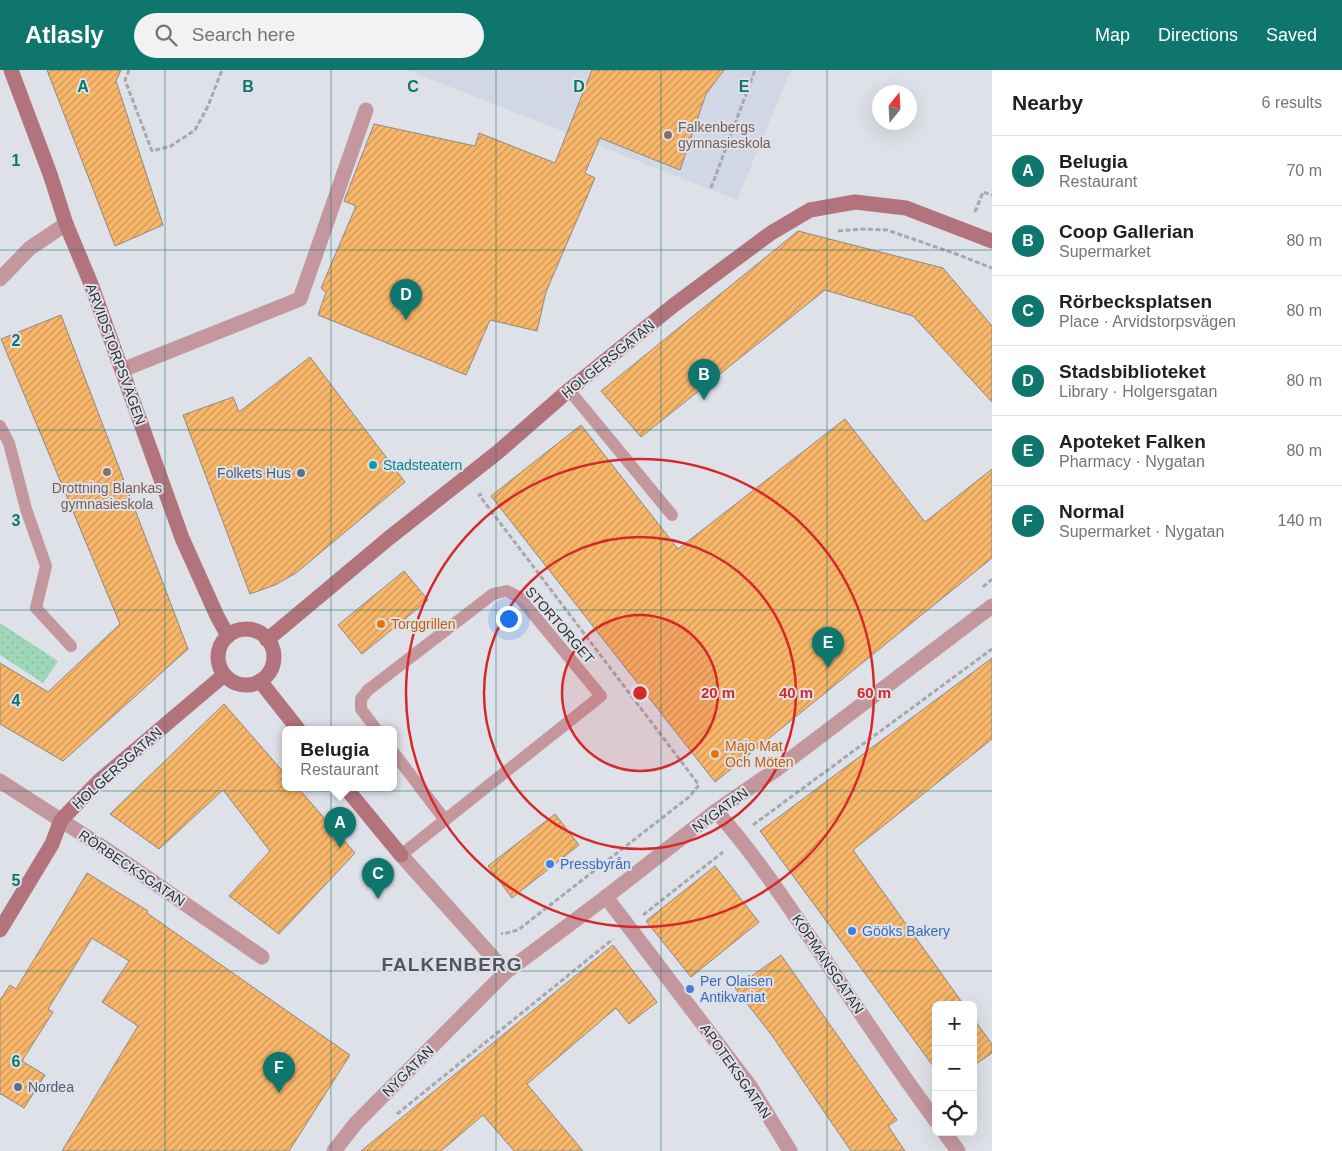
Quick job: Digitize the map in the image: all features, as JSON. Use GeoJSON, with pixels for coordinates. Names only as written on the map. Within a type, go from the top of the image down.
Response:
{"type":"FeatureCollection","features":[{"type":"Feature","properties":{"kind":"main road","name":"ARVIDSTORPSVÄGEN"},"geometry":{"type":"LineString","coordinates":[[11,70],[50,174],[66,224],[91,284],[182,538],[228,636]]}},
{"type":"Feature","properties":{"kind":"main road","name":"HOLGERSGATAN"},"geometry":{"type":"LineString","coordinates":[[267,640],[389,538],[498,452],[569,390],[674,305],[771,233],[810,210],[855,202],[906,208],[992,240]]}},
{"type":"Feature","properties":{"kind":"main road"},"geometry":{"type":"LineString","coordinates":[[248,629],[257,632],[267,640],[272,650],[273,662],[269,673],[260,681],[241,685],[230,680],[224,674],[220,667],[218,654],[220,646],[228,636],[240,630],[248,629]]}},
{"type":"Feature","properties":{"kind":"main road","name":"HOLGERSGATAN"},"geometry":{"type":"LineString","coordinates":[[0,930],[52,844],[61,820],[98,781],[224,674]]}},
{"type":"Feature","properties":{"kind":"main road"},"geometry":{"type":"LineString","coordinates":[[260,681],[296,726]]}},
{"type":"Feature","properties":{"kind":"main road"},"geometry":{"type":"LineString","coordinates":[[348,791],[401,855]]}},
{"type":"Feature","properties":{"kind":"street"},"geometry":{"type":"LineString","coordinates":[[122,370],[300,299],[366,110]]}},
{"type":"Feature","properties":{"kind":"street"},"geometry":{"type":"LineString","coordinates":[[0,279],[30,248],[66,224]]}},
{"type":"Feature","properties":{"kind":"street","name":"NYGATAN"},"geometry":{"type":"LineString","coordinates":[[334,1151],[356,1123],[506,972],[716,811],[776,769],[992,606]]}},
{"type":"Feature","properties":{"kind":"street","name":"RÖRBECKSGATAN"},"geometry":{"type":"LineString","coordinates":[[0,781],[61,820],[262,957]]}},
{"type":"Feature","properties":{"kind":"street","name":"KÖPMANSGATAN"},"geometry":{"type":"LineString","coordinates":[[716,811],[738,836],[778,890],[900,1072],[932,1116]]}},
{"type":"Feature","properties":{"kind":"street"},"geometry":{"type":"LineString","coordinates":[[401,855],[506,972]]}},
{"type":"Feature","properties":{"kind":"street","name":"APOTEKSGATAN"},"geometry":{"type":"LineString","coordinates":[[606,897],[750,1086],[790,1151]]}},
{"type":"Feature","properties":{"kind":"street"},"geometry":{"type":"LineString","coordinates":[[947,1136],[958,1151]]}},
{"type":"Feature","properties":{"kind":"lane"},"geometry":{"type":"LineString","coordinates":[[569,390],[672,515]]}},
{"type":"Feature","properties":{"kind":"lane"},"geometry":{"type":"LineString","coordinates":[[0,426],[9,443],[26,509],[46,566],[36,608],[71,646]]}},
{"type":"Feature","properties":{"kind":"lane","name":"STORTORGET"},"geometry":{"type":"LineString","coordinates":[[374,726],[361,710],[361,699],[368,690],[493,594],[507,591],[519,597],[602,696],[401,855]]}},
{"type":"Feature","properties":{"kind":"lane"},"geometry":{"type":"LineString","coordinates":[[397,757],[445,820]]}},
{"type":"Feature","properties":{"kind":"path"},"geometry":{"type":"LineString","coordinates":[[129,70],[125,80],[152,151],[171,146],[195,130],[208,106],[222,70]]}},
{"type":"Feature","properties":{"kind":"path"},"geometry":{"type":"LineString","coordinates":[[711,188],[755,70]]}},
{"type":"Feature","properties":{"kind":"path"},"geometry":{"type":"LineString","coordinates":[[983,192],[992,195]]}},
{"type":"Feature","properties":{"kind":"path"},"geometry":{"type":"LineString","coordinates":[[838,231],[861,229],[887,230],[959,254],[992,268]]}},
{"type":"Feature","properties":{"kind":"path"},"geometry":{"type":"LineString","coordinates":[[484,491],[479,496],[699,785],[689,797],[518,930],[503,934],[496,931]]}},
{"type":"Feature","properties":{"kind":"path"},"geometry":{"type":"LineString","coordinates":[[390,1120],[729,846],[738,836],[992,649]]}},
{"type":"Feature","properties":{"kind":"shaded area","name":"Falkenbergs gymnasieskola"},"geometry":{"type":"Polygon","coordinates":[[[407,70],[791,70],[737,200],[407,70]]]}},
{"type":"Feature","properties":{"kind":"green space"},"geometry":{"type":"Polygon","coordinates":[[[0,623],[58,661],[43,683],[0,655],[0,623]]]}},
{"type":"Feature","properties":{"kind":"building"},"geometry":{"type":"Polygon","coordinates":[[[47,70],[121,70],[116,81],[163,225],[115,246],[47,70]]]}},
{"type":"Feature","properties":{"kind":"building"},"geometry":{"type":"Polygon","coordinates":[[[592,70],[724,70],[706,94],[680,170],[600,138],[585,173],[595,178],[546,292],[537,331],[490,320],[466,375],[318,315],[326,292],[321,288],[356,206],[344,201],[374,124],[475,146],[479,133],[555,163],[592,70]]]}},
{"type":"Feature","properties":{"kind":"building"},"geometry":{"type":"Polygon","coordinates":[[[798,231],[943,268],[992,326],[992,402],[913,316],[825,290],[641,437],[601,391],[798,231]]]}},
{"type":"Feature","properties":{"kind":"building"},"geometry":{"type":"Polygon","coordinates":[[[61,315],[188,649],[63,761],[0,724],[0,663],[48,692],[120,624],[1,339],[61,315]]]}},
{"type":"Feature","properties":{"kind":"building","name":"Folkets Hus"},"geometry":{"type":"Polygon","coordinates":[[[310,357],[405,482],[296,573],[275,585],[250,594],[183,415],[233,397],[239,412],[310,357]]]}},
{"type":"Feature","properties":{"kind":"building"},"geometry":{"type":"Polygon","coordinates":[[[845,419],[925,522],[992,469],[992,558],[715,782],[491,496],[581,425],[678,549],[845,419]]]}},
{"type":"Feature","properties":{"kind":"building"},"geometry":{"type":"Polygon","coordinates":[[[404,571],[428,600],[362,654],[338,625],[404,571]]]}},
{"type":"Feature","properties":{"kind":"building"},"geometry":{"type":"Polygon","coordinates":[[[992,658],[992,739],[853,850],[961,1001],[932,1001],[932,1065],[760,831],[992,658]]]}},
{"type":"Feature","properties":{"kind":"building"},"geometry":{"type":"Polygon","coordinates":[[[224,704],[282,770],[282,791],[301,791],[355,853],[279,934],[229,896],[270,851],[223,790],[159,849],[110,814],[224,704]]]}},
{"type":"Feature","properties":{"kind":"building"},"geometry":{"type":"Polygon","coordinates":[[[555,814],[579,845],[512,898],[488,866],[555,814]]]}},
{"type":"Feature","properties":{"kind":"building"},"geometry":{"type":"Polygon","coordinates":[[[715,866],[759,922],[691,977],[646,921],[715,866]]]}},
{"type":"Feature","properties":{"kind":"building"},"geometry":{"type":"Polygon","coordinates":[[[87,873],[148,911],[147,913],[350,1055],[289,1151],[62,1151],[138,1026],[102,1002],[129,961],[92,938],[48,1009],[53,1012],[22,1061],[45,1075],[24,1108],[0,1095],[0,1000],[10,985],[16,989],[87,873]]]}},
{"type":"Feature","properties":{"kind":"building"},"geometry":{"type":"Polygon","coordinates":[[[613,945],[657,1002],[629,1024],[616,1008],[527,1084],[583,1151],[514,1151],[483,1115],[441,1151],[361,1151],[613,945]]]}},
{"type":"Feature","properties":{"kind":"building"},"geometry":{"type":"Polygon","coordinates":[[[781,955],[897,1120],[888,1126],[905,1151],[851,1151],[773,1037],[735,988],[781,955]]]}},
{"type":"Feature","properties":{"kind":"building"},"geometry":{"type":"Polygon","coordinates":[[[977,1023],[992,1044],[992,1053],[977,1063],[977,1023]]]}},
{"type":"Feature","properties":{"kind":"place","name":"Falkenbergs gymnasieskola"},"geometry":{"type":"Point","coordinates":[668,135]}},
{"type":"Feature","properties":{"kind":"place","name":"Stadsbiblioteket"},"geometry":{"type":"Point","coordinates":[406,320]}},
{"type":"Feature","properties":{"kind":"place","name":"Coop Gallerian"},"geometry":{"type":"Point","coordinates":[704,400]}},
{"type":"Feature","properties":{"kind":"place","name":"Stadsteatern"},"geometry":{"type":"Point","coordinates":[373,465]}},
{"type":"Feature","properties":{"kind":"place","name":"Drottning Blankas gymnasieskola"},"geometry":{"type":"Point","coordinates":[107,472]}},
{"type":"Feature","properties":{"kind":"place","name":"Folkets Hus"},"geometry":{"type":"Point","coordinates":[301,473]}},
{"type":"Feature","properties":{"kind":"place","name":"Torggrillen"},"geometry":{"type":"Point","coordinates":[381,624]}},
{"type":"Feature","properties":{"kind":"place","name":"Apoteket Falken"},"geometry":{"type":"Point","coordinates":[828,668]}},
{"type":"Feature","properties":{"kind":"place","name":"Majo Mat Och Möten"},"geometry":{"type":"Point","coordinates":[715,754]}},
{"type":"Feature","properties":{"kind":"place","name":"Belugia"},"geometry":{"type":"Point","coordinates":[340,848]}},
{"type":"Feature","properties":{"kind":"place","name":"Pressbyrån"},"geometry":{"type":"Point","coordinates":[550,864]}},
{"type":"Feature","properties":{"kind":"place","name":"Rörbecksplatsen"},"geometry":{"type":"Point","coordinates":[378,899]}},
{"type":"Feature","properties":{"kind":"place","name":"Gööks Bakery"},"geometry":{"type":"Point","coordinates":[852,931]}},
{"type":"Feature","properties":{"kind":"place","name":"Per Olaisen Antikvariat"},"geometry":{"type":"Point","coordinates":[690,989]}},
{"type":"Feature","properties":{"kind":"place","name":"Nordea"},"geometry":{"type":"Point","coordinates":[18,1087]}},
{"type":"Feature","properties":{"kind":"place","name":"Normal"},"geometry":{"type":"Point","coordinates":[279,1093]}},
{"type":"Feature","properties":{"kind":"district","name":"FALKENBERG"},"geometry":{"type":"Point","coordinates":[452,964]}}]}
